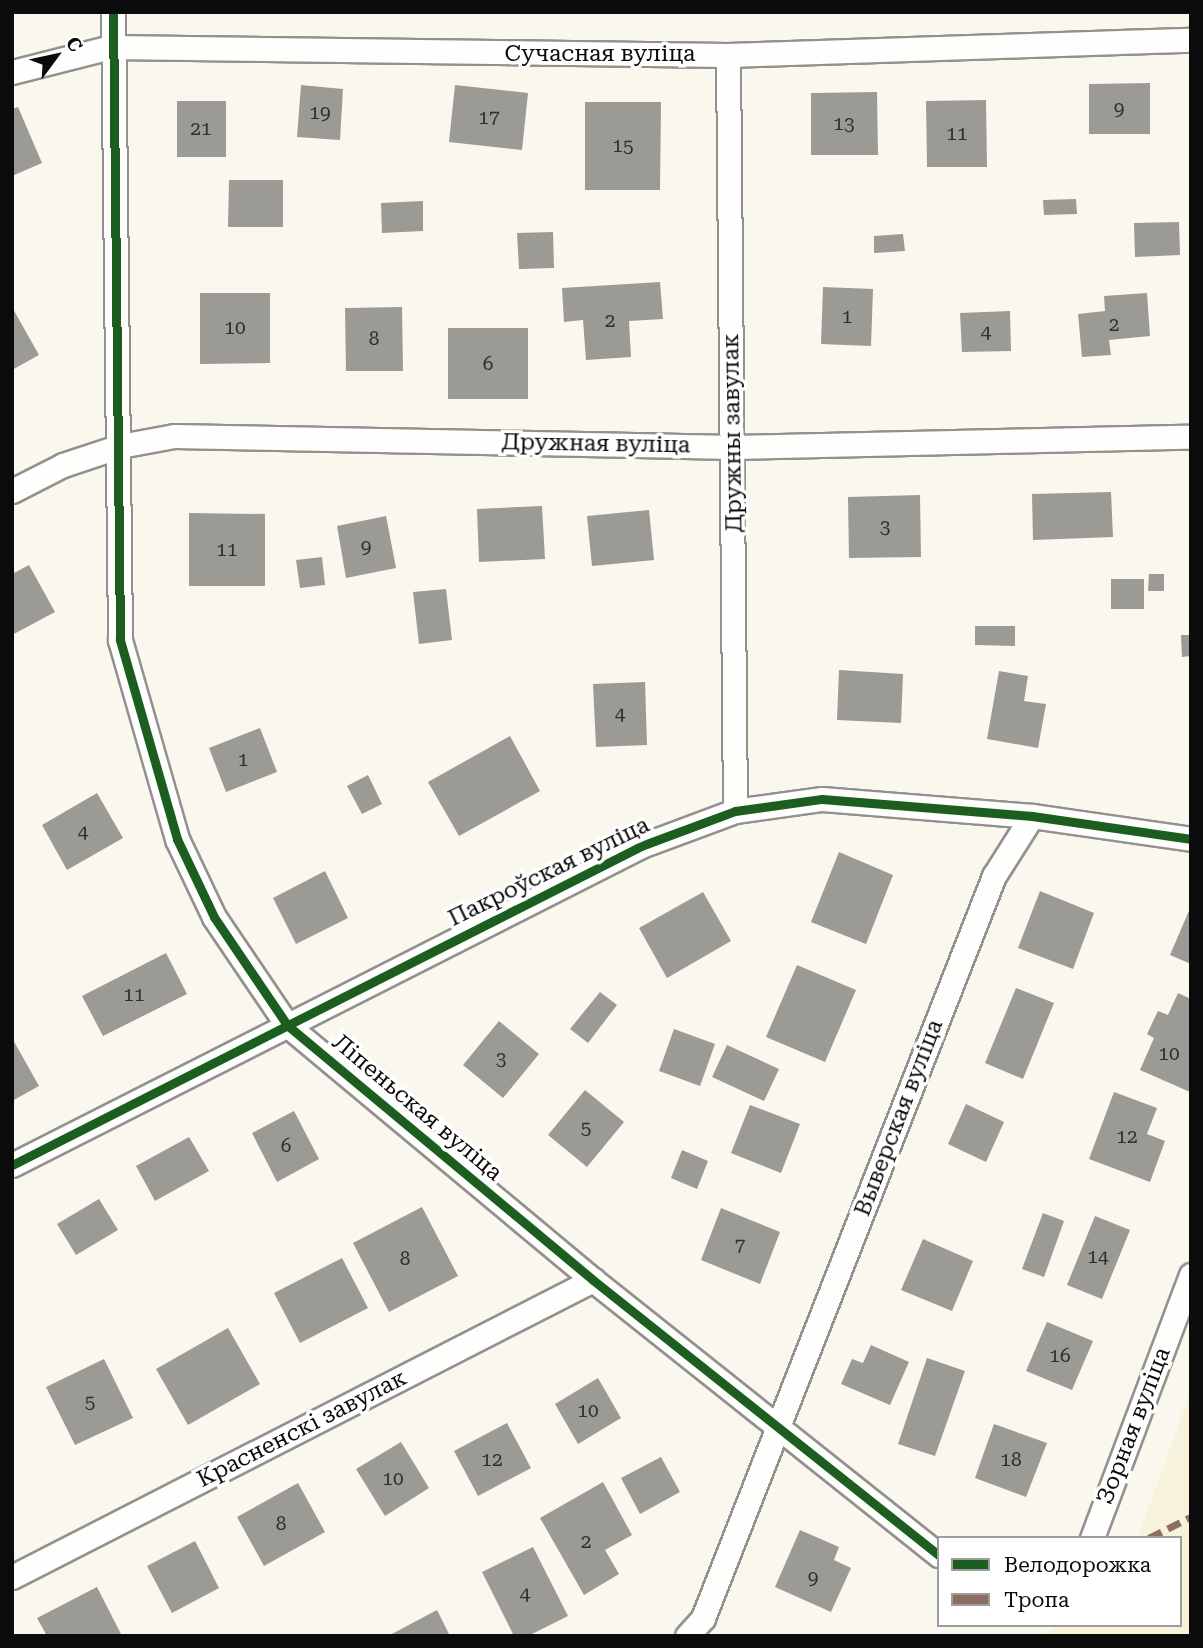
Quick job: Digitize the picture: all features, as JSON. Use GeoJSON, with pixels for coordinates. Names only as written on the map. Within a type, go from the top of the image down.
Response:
{"type":"FeatureCollection","features":[{"type":"Feature","properties":{"kind":"street","name":"Ліпеньская вуліца"},"geometry":{"type":"LineString","coordinates":[[113,12],[111,47],[120,446],[120,640],[177,839],[214,917],[287,1025],[593,1280],[937,1553]]}},
{"type":"Feature","properties":{"kind":"street","name":"Сучасная вуліца"},"geometry":{"type":"LineString","coordinates":[[12,72],[111,47],[728,55],[1191,40]]}},
{"type":"Feature","properties":{"kind":"street","name":"Дружны завулак"},"geometry":{"type":"LineString","coordinates":[[728,55],[734,447],[735,811]]}},
{"type":"Feature","properties":{"kind":"street","name":"Дружная вуліца"},"geometry":{"type":"LineString","coordinates":[[12,491],[63,465],[120,446],[174,436],[734,447],[1191,437]]}},
{"type":"Feature","properties":{"kind":"street","name":"Пакроўская вуліца"},"geometry":{"type":"LineString","coordinates":[[12,1165],[641,846],[735,811],[822,799],[1032,816],[1191,839]]}},
{"type":"Feature","properties":{"kind":"street","name":"Выверская вуліца"},"geometry":{"type":"LineString","coordinates":[[687,1636],[703,1618],[994,876],[1032,816]]}},
{"type":"Feature","properties":{"kind":"street","name":"Зорная вуліца"},"geometry":{"type":"LineString","coordinates":[[1093,1536],[1191,1275]]}},
{"type":"Feature","properties":{"kind":"street","name":"Красненскі завулак"},"geometry":{"type":"LineString","coordinates":[[12,1577],[593,1280]]}},
{"type":"Feature","properties":{"kind":"shaded area"},"geometry":{"type":"Polygon","coordinates":[[[1191,1390],[1191,1636],[1038,1636],[1057,1627],[1182,1627],[1182,1536],[1139,1536],[1191,1390]]]}},
{"type":"Feature","properties":{"kind":"building"},"geometry":{"type":"Polygon","coordinates":[[[1150,83],[1150,134],[1089,134],[1089,84],[1150,83]]]}},
{"type":"Feature","properties":{"kind":"building"},"geometry":{"type":"Polygon","coordinates":[[[301,85],[343,89],[340,140],[297,137],[301,85]]]}},
{"type":"Feature","properties":{"kind":"building"},"geometry":{"type":"Polygon","coordinates":[[[455,85],[528,93],[522,150],[449,142],[455,85]]]}},
{"type":"Feature","properties":{"kind":"building"},"geometry":{"type":"Polygon","coordinates":[[[877,92],[878,155],[811,155],[811,93],[877,92]]]}},
{"type":"Feature","properties":{"kind":"building"},"geometry":{"type":"Polygon","coordinates":[[[986,100],[987,167],[927,167],[926,101],[986,100]]]}},
{"type":"Feature","properties":{"kind":"building"},"geometry":{"type":"Polygon","coordinates":[[[177,101],[226,101],[226,157],[177,157],[177,101]]]}},
{"type":"Feature","properties":{"kind":"building"},"geometry":{"type":"Polygon","coordinates":[[[585,102],[661,102],[660,190],[585,190],[585,102]]]}},
{"type":"Feature","properties":{"kind":"building"},"geometry":{"type":"Polygon","coordinates":[[[18,107],[42,163],[12,176],[12,109],[18,107]]]}},
{"type":"Feature","properties":{"kind":"building"},"geometry":{"type":"Polygon","coordinates":[[[229,180],[283,180],[283,227],[228,227],[229,180]]]}},
{"type":"Feature","properties":{"kind":"building"},"geometry":{"type":"Polygon","coordinates":[[[1076,199],[1077,214],[1044,215],[1043,200],[1076,199]]]}},
{"type":"Feature","properties":{"kind":"building"},"geometry":{"type":"Polygon","coordinates":[[[423,201],[423,231],[382,233],[381,203],[423,201]]]}},
{"type":"Feature","properties":{"kind":"building"},"geometry":{"type":"Polygon","coordinates":[[[1179,222],[1180,255],[1135,257],[1134,223],[1179,222]]]}},
{"type":"Feature","properties":{"kind":"building"},"geometry":{"type":"Polygon","coordinates":[[[553,232],[554,268],[519,269],[517,233],[553,232]]]}},
{"type":"Feature","properties":{"kind":"building"},"geometry":{"type":"Polygon","coordinates":[[[903,234],[905,251],[874,253],[874,236],[903,234]]]}},
{"type":"Feature","properties":{"kind":"building"},"geometry":{"type":"Polygon","coordinates":[[[660,282],[663,319],[629,321],[631,357],[586,360],[583,320],[564,322],[562,288],[660,282]]]}},
{"type":"Feature","properties":{"kind":"building"},"geometry":{"type":"Polygon","coordinates":[[[823,287],[873,289],[871,346],[821,344],[823,287]]]}},
{"type":"Feature","properties":{"kind":"building"},"geometry":{"type":"Polygon","coordinates":[[[200,293],[270,293],[270,363],[200,364],[200,293]]]}},
{"type":"Feature","properties":{"kind":"building"},"geometry":{"type":"Polygon","coordinates":[[[1147,293],[1150,336],[1109,340],[1111,355],[1082,357],[1078,314],[1105,311],[1104,296],[1147,293]]]}},
{"type":"Feature","properties":{"kind":"building"},"geometry":{"type":"Polygon","coordinates":[[[12,307],[39,355],[12,370],[12,307]]]}},
{"type":"Feature","properties":{"kind":"building"},"geometry":{"type":"Polygon","coordinates":[[[402,307],[403,371],[346,371],[345,308],[402,307]]]}},
{"type":"Feature","properties":{"kind":"building"},"geometry":{"type":"Polygon","coordinates":[[[1010,311],[1011,351],[962,352],[960,313],[1010,311]]]}},
{"type":"Feature","properties":{"kind":"building"},"geometry":{"type":"Polygon","coordinates":[[[448,328],[528,328],[528,399],[448,399],[448,328]]]}},
{"type":"Feature","properties":{"kind":"building"},"geometry":{"type":"Polygon","coordinates":[[[1111,492],[1113,537],[1033,540],[1032,494],[1111,492]]]}},
{"type":"Feature","properties":{"kind":"building"},"geometry":{"type":"Polygon","coordinates":[[[920,495],[921,557],[849,558],[848,497],[920,495]]]}},
{"type":"Feature","properties":{"kind":"building"},"geometry":{"type":"Polygon","coordinates":[[[542,506],[545,559],[479,562],[477,509],[542,506]]]}},
{"type":"Feature","properties":{"kind":"building"},"geometry":{"type":"Polygon","coordinates":[[[649,510],[654,560],[592,566],[587,516],[649,510]]]}},
{"type":"Feature","properties":{"kind":"building"},"geometry":{"type":"Polygon","coordinates":[[[189,513],[265,514],[265,586],[189,586],[189,513]]]}},
{"type":"Feature","properties":{"kind":"building"},"geometry":{"type":"Polygon","coordinates":[[[386,516],[396,568],[346,578],[337,526],[386,516]]]}},
{"type":"Feature","properties":{"kind":"building"},"geometry":{"type":"Polygon","coordinates":[[[322,557],[325,585],[300,588],[296,560],[322,557]]]}},
{"type":"Feature","properties":{"kind":"building"},"geometry":{"type":"Polygon","coordinates":[[[29,565],[55,612],[12,635],[12,574],[29,565]]]}},
{"type":"Feature","properties":{"kind":"building"},"geometry":{"type":"Polygon","coordinates":[[[1149,574],[1164,574],[1164,591],[1148,591],[1149,574]]]}},
{"type":"Feature","properties":{"kind":"building"},"geometry":{"type":"Polygon","coordinates":[[[1111,579],[1144,579],[1144,609],[1111,609],[1111,579]]]}},
{"type":"Feature","properties":{"kind":"building"},"geometry":{"type":"Polygon","coordinates":[[[446,589],[452,640],[419,644],[413,592],[446,589]]]}},
{"type":"Feature","properties":{"kind":"building"},"geometry":{"type":"Polygon","coordinates":[[[975,626],[1015,626],[1015,646],[975,645],[975,626]]]}},
{"type":"Feature","properties":{"kind":"building"},"geometry":{"type":"Polygon","coordinates":[[[1181,635],[1191,635],[1191,656],[1182,657],[1181,635]]]}},
{"type":"Feature","properties":{"kind":"building"},"geometry":{"type":"Polygon","coordinates":[[[839,670],[903,674],[901,723],[837,720],[839,670]]]}},
{"type":"Feature","properties":{"kind":"building"},"geometry":{"type":"Polygon","coordinates":[[[999,671],[1028,676],[1024,701],[1046,704],[1038,748],[987,739],[999,671]]]}},
{"type":"Feature","properties":{"kind":"building"},"geometry":{"type":"Polygon","coordinates":[[[645,682],[647,745],[596,747],[593,684],[645,682]]]}},
{"type":"Feature","properties":{"kind":"building"},"geometry":{"type":"Polygon","coordinates":[[[260,728],[277,772],[226,792],[209,748],[260,728]]]}},
{"type":"Feature","properties":{"kind":"building"},"geometry":{"type":"Polygon","coordinates":[[[510,736],[540,791],[459,836],[428,782],[510,736]]]}},
{"type":"Feature","properties":{"kind":"building"},"geometry":{"type":"Polygon","coordinates":[[[368,775],[382,804],[362,814],[347,786],[368,775]]]}},
{"type":"Feature","properties":{"kind":"building"},"geometry":{"type":"Polygon","coordinates":[[[97,793],[123,838],[67,870],[42,825],[97,793]]]}},
{"type":"Feature","properties":{"kind":"building"},"geometry":{"type":"Polygon","coordinates":[[[839,852],[893,875],[866,944],[811,922],[839,852]]]}},
{"type":"Feature","properties":{"kind":"building"},"geometry":{"type":"Polygon","coordinates":[[[325,871],[348,918],[296,944],[273,898],[325,871]]]}},
{"type":"Feature","properties":{"kind":"building"},"geometry":{"type":"Polygon","coordinates":[[[1040,891],[1094,913],[1073,969],[1018,948],[1040,891]]]}},
{"type":"Feature","properties":{"kind":"building"},"geometry":{"type":"Polygon","coordinates":[[[703,892],[731,941],[667,978],[639,928],[703,892]]]}},
{"type":"Feature","properties":{"kind":"building"},"geometry":{"type":"Polygon","coordinates":[[[1191,906],[1191,964],[1170,955],[1191,906]]]}},
{"type":"Feature","properties":{"kind":"building"},"geometry":{"type":"Polygon","coordinates":[[[166,953],[187,994],[103,1036],[82,996],[166,953]]]}},
{"type":"Feature","properties":{"kind":"building"},"geometry":{"type":"Polygon","coordinates":[[[797,965],[856,990],[825,1062],[766,1037],[797,965]]]}},
{"type":"Feature","properties":{"kind":"building"},"geometry":{"type":"Polygon","coordinates":[[[1016,988],[1054,1003],[1023,1079],[985,1063],[1016,988]]]}},
{"type":"Feature","properties":{"kind":"building"},"geometry":{"type":"Polygon","coordinates":[[[600,992],[617,1005],[588,1043],[570,1029],[600,992]]]}},
{"type":"Feature","properties":{"kind":"building"},"geometry":{"type":"Polygon","coordinates":[[[1178,993],[1191,999],[1190,1092],[1140,1070],[1154,1038],[1147,1034],[1158,1011],[1168,1015],[1178,993]]]}},
{"type":"Feature","properties":{"kind":"building"},"geometry":{"type":"Polygon","coordinates":[[[499,1021],[539,1054],[503,1098],[463,1065],[499,1021]]]}},
{"type":"Feature","properties":{"kind":"building"},"geometry":{"type":"Polygon","coordinates":[[[674,1029],[715,1044],[700,1086],[659,1071],[674,1029]]]}},
{"type":"Feature","properties":{"kind":"building"},"geometry":{"type":"Polygon","coordinates":[[[12,1038],[39,1086],[12,1101],[12,1038]]]}},
{"type":"Feature","properties":{"kind":"building"},"geometry":{"type":"Polygon","coordinates":[[[727,1045],[779,1069],[764,1101],[712,1077],[727,1045]]]}},
{"type":"Feature","properties":{"kind":"building"},"geometry":{"type":"Polygon","coordinates":[[[585,1090],[624,1122],[587,1167],[548,1135],[585,1090]]]}},
{"type":"Feature","properties":{"kind":"building"},"geometry":{"type":"Polygon","coordinates":[[[1114,1092],[1157,1108],[1147,1134],[1165,1141],[1150,1182],[1089,1159],[1114,1092]]]}},
{"type":"Feature","properties":{"kind":"building"},"geometry":{"type":"Polygon","coordinates":[[[966,1104],[1004,1122],[986,1162],[948,1144],[966,1104]]]}},
{"type":"Feature","properties":{"kind":"building"},"geometry":{"type":"Polygon","coordinates":[[[750,1105],[800,1124],[781,1173],[731,1153],[750,1105]]]}},
{"type":"Feature","properties":{"kind":"building"},"geometry":{"type":"Polygon","coordinates":[[[294,1111],[319,1159],[277,1182],[252,1133],[294,1111]]]}},
{"type":"Feature","properties":{"kind":"building"},"geometry":{"type":"Polygon","coordinates":[[[189,1137],[209,1171],[155,1201],[136,1166],[189,1137]]]}},
{"type":"Feature","properties":{"kind":"building"},"geometry":{"type":"Polygon","coordinates":[[[682,1150],[708,1161],[697,1189],[671,1178],[682,1150]]]}},
{"type":"Feature","properties":{"kind":"building"},"geometry":{"type":"Polygon","coordinates":[[[99,1199],[118,1230],[76,1255],[57,1224],[99,1199]]]}},
{"type":"Feature","properties":{"kind":"building"},"geometry":{"type":"Polygon","coordinates":[[[422,1207],[458,1276],[389,1312],[353,1243],[422,1207]]]}},
{"type":"Feature","properties":{"kind":"building"},"geometry":{"type":"Polygon","coordinates":[[[721,1208],[780,1232],[760,1284],[701,1260],[721,1208]]]}},
{"type":"Feature","properties":{"kind":"building"},"geometry":{"type":"Polygon","coordinates":[[[1043,1213],[1064,1221],[1044,1277],[1022,1269],[1043,1213]]]}},
{"type":"Feature","properties":{"kind":"building"},"geometry":{"type":"Polygon","coordinates":[[[1095,1216],[1130,1230],[1102,1299],[1067,1285],[1095,1216]]]}},
{"type":"Feature","properties":{"kind":"building"},"geometry":{"type":"Polygon","coordinates":[[[923,1239],[973,1261],[952,1311],[901,1290],[923,1239]]]}},
{"type":"Feature","properties":{"kind":"building"},"geometry":{"type":"Polygon","coordinates":[[[342,1258],[368,1308],[300,1343],[274,1293],[342,1258]]]}},
{"type":"Feature","properties":{"kind":"building"},"geometry":{"type":"Polygon","coordinates":[[[1047,1322],[1093,1341],[1072,1390],[1026,1371],[1047,1322]]]}},
{"type":"Feature","properties":{"kind":"building"},"geometry":{"type":"Polygon","coordinates":[[[228,1328],[260,1384],[188,1425],[156,1369],[228,1328]]]}},
{"type":"Feature","properties":{"kind":"building"},"geometry":{"type":"Polygon","coordinates":[[[871,1345],[909,1362],[890,1405],[841,1384],[852,1359],[863,1363],[871,1345]]]}},
{"type":"Feature","properties":{"kind":"building"},"geometry":{"type":"Polygon","coordinates":[[[927,1358],[965,1371],[935,1456],[898,1444],[927,1358]]]}},
{"type":"Feature","properties":{"kind":"building"},"geometry":{"type":"Polygon","coordinates":[[[104,1359],[133,1418],[75,1445],[46,1387],[104,1359]]]}},
{"type":"Feature","properties":{"kind":"building"},"geometry":{"type":"Polygon","coordinates":[[[598,1378],[621,1418],[578,1444],[555,1404],[598,1378]]]}},
{"type":"Feature","properties":{"kind":"building"},"geometry":{"type":"Polygon","coordinates":[[[507,1423],[531,1468],[478,1496],[454,1451],[507,1423]]]}},
{"type":"Feature","properties":{"kind":"building"},"geometry":{"type":"Polygon","coordinates":[[[994,1424],[1047,1443],[1026,1497],[975,1478],[994,1424]]]}},
{"type":"Feature","properties":{"kind":"building"},"geometry":{"type":"Polygon","coordinates":[[[401,1442],[429,1488],[385,1516],[356,1469],[401,1442]]]}},
{"type":"Feature","properties":{"kind":"building"},"geometry":{"type":"Polygon","coordinates":[[[661,1457],[680,1492],[640,1514],[621,1478],[661,1457]]]}},
{"type":"Feature","properties":{"kind":"building"},"geometry":{"type":"Polygon","coordinates":[[[603,1482],[632,1535],[605,1550],[619,1574],[584,1595],[540,1518],[603,1482]]]}},
{"type":"Feature","properties":{"kind":"building"},"geometry":{"type":"Polygon","coordinates":[[[298,1483],[325,1532],[264,1566],[237,1517],[298,1483]]]}},
{"type":"Feature","properties":{"kind":"building"},"geometry":{"type":"Polygon","coordinates":[[[800,1530],[839,1547],[834,1560],[851,1568],[831,1612],[775,1587],[800,1530]]]}},
{"type":"Feature","properties":{"kind":"building"},"geometry":{"type":"Polygon","coordinates":[[[195,1541],[219,1588],[172,1613],[147,1566],[195,1541]]]}},
{"type":"Feature","properties":{"kind":"building"},"geometry":{"type":"Polygon","coordinates":[[[533,1547],[568,1616],[528,1636],[514,1636],[482,1572],[533,1547]]]}},
{"type":"Feature","properties":{"kind":"building"},"geometry":{"type":"Polygon","coordinates":[[[97,1587],[121,1634],[47,1636],[37,1618],[97,1587]]]}},
{"type":"Feature","properties":{"kind":"building"},"geometry":{"type":"Polygon","coordinates":[[[437,1610],[450,1636],[388,1636],[437,1610]]]}},
{"type":"Feature","properties":{"kind":"marked path"},"geometry":{"type":"LineString","coordinates":[[1153,1536],[1191,1517]]}},
{"type":"Feature","properties":{"kind":"cycle path"},"geometry":{"type":"LineString","coordinates":[[113,12],[120,640],[177,839],[214,917],[287,1025],[593,1280],[937,1553]]}},
{"type":"Feature","properties":{"kind":"cycle path"},"geometry":{"type":"LineString","coordinates":[[12,1165],[641,846],[735,811],[822,799],[1032,816],[1191,839]]}}]}
